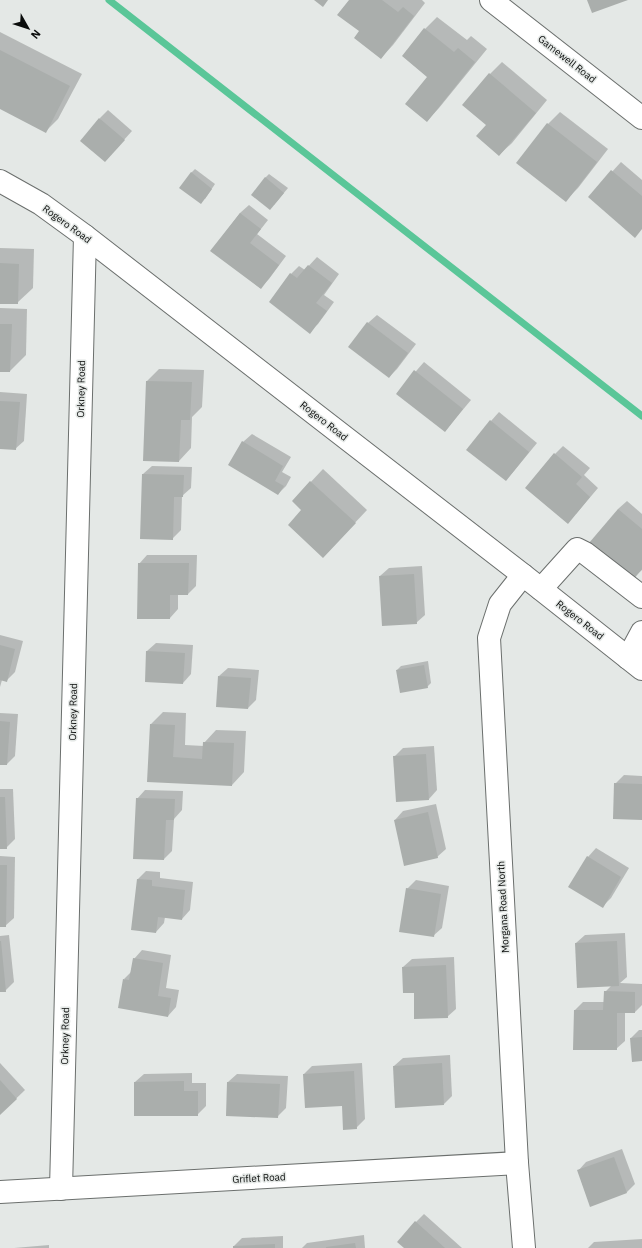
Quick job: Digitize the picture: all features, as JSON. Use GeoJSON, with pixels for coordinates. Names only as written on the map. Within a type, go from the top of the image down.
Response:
{"type":"FeatureCollection","features":[{"type":"Feature","properties":{"kind":"street","name":"Gamewell Road"},"geometry":{"type":"LineString","coordinates":[[491,0],[642,118]]}},
{"type":"Feature","properties":{"kind":"street","name":"Rogero Road"},"geometry":{"type":"LineString","coordinates":[[0,181],[40,204],[85,236],[523,575],[635,664]]}},
{"type":"Feature","properties":{"kind":"street","name":"Orkney Road"},"geometry":{"type":"LineString","coordinates":[[61,1189],[85,236]]}},
{"type":"Feature","properties":{"kind":"street"},"geometry":{"type":"LineString","coordinates":[[540,589],[577,549],[585,553],[642,597]]}},
{"type":"Feature","properties":{"kind":"street","name":"Morgana Road North"},"geometry":{"type":"LineString","coordinates":[[523,575],[500,604],[489,638],[517,1163],[524,1248]]}},
{"type":"Feature","properties":{"kind":"street"},"geometry":{"type":"LineString","coordinates":[[635,664],[642,632]]}},
{"type":"Feature","properties":{"kind":"street","name":"Griflet Road"},"geometry":{"type":"LineString","coordinates":[[0,1192],[517,1163]]}},
{"type":"Feature","properties":{"kind":"building"},"geometry":{"type":"Polygon","coordinates":[[[314,0],[328,0],[323,7],[314,0]]]}},
{"type":"Feature","properties":{"kind":"building"},"geometry":{"type":"Polygon","coordinates":[[[349,0],[382,0],[398,12],[403,7],[414,16],[381,59],[354,38],[359,31],[337,15],[349,0]]]}},
{"type":"Feature","properties":{"kind":"building"},"geometry":{"type":"Polygon","coordinates":[[[587,0],[628,0],[592,13],[587,0]]]}},
{"type":"Feature","properties":{"kind":"building"},"geometry":{"type":"Polygon","coordinates":[[[424,28],[454,52],[458,48],[475,62],[427,122],[405,104],[427,77],[402,56],[424,28]]]}},
{"type":"Feature","properties":{"kind":"building"},"geometry":{"type":"Polygon","coordinates":[[[0,50],[70,86],[46,133],[0,109],[0,50]]]}},
{"type":"Feature","properties":{"kind":"building"},"geometry":{"type":"Polygon","coordinates":[[[489,73],[536,113],[499,156],[476,136],[486,125],[462,105],[489,73]]]}},
{"type":"Feature","properties":{"kind":"building"},"geometry":{"type":"Polygon","coordinates":[[[99,118],[125,140],[105,162],[80,141],[99,118]]]}},
{"type":"Feature","properties":{"kind":"building"},"geometry":{"type":"Polygon","coordinates":[[[547,123],[597,162],[566,202],[516,163],[547,123]]]}},
{"type":"Feature","properties":{"kind":"building"},"geometry":{"type":"Polygon","coordinates":[[[611,170],[642,196],[642,229],[635,238],[588,197],[611,170]]]}},
{"type":"Feature","properties":{"kind":"building"},"geometry":{"type":"Polygon","coordinates":[[[191,172],[212,189],[201,204],[179,188],[191,172]]]}},
{"type":"Feature","properties":{"kind":"building"},"geometry":{"type":"Polygon","coordinates":[[[265,177],[284,193],[270,210],[251,195],[265,177]]]}},
{"type":"Feature","properties":{"kind":"building"},"geometry":{"type":"Polygon","coordinates":[[[240,213],[261,229],[250,243],[279,265],[261,289],[210,251],[240,213]]]}},
{"type":"Feature","properties":{"kind":"building"},"geometry":{"type":"Polygon","coordinates":[[[0,263],[19,264],[18,304],[0,304],[0,263]]]}},
{"type":"Feature","properties":{"kind":"building"},"geometry":{"type":"Polygon","coordinates":[[[308,265],[332,283],[316,303],[327,311],[310,334],[269,302],[290,273],[297,278],[308,265]]]}},
{"type":"Feature","properties":{"kind":"building"},"geometry":{"type":"Polygon","coordinates":[[[367,322],[408,353],[389,378],[348,347],[367,322]]]}},
{"type":"Feature","properties":{"kind":"building"},"geometry":{"type":"Polygon","coordinates":[[[0,324],[12,324],[10,372],[0,372],[0,324]]]}},
{"type":"Feature","properties":{"kind":"building"},"geometry":{"type":"Polygon","coordinates":[[[414,370],[463,409],[445,432],[396,394],[414,370]]]}},
{"type":"Feature","properties":{"kind":"building"},"geometry":{"type":"Polygon","coordinates":[[[146,381],[192,382],[190,420],[181,420],[179,462],[143,461],[146,381]]]}},
{"type":"Feature","properties":{"kind":"building"},"geometry":{"type":"Polygon","coordinates":[[[0,401],[20,402],[16,450],[0,449],[0,401]]]}},
{"type":"Feature","properties":{"kind":"building"},"geometry":{"type":"Polygon","coordinates":[[[490,420],[529,452],[506,481],[466,450],[490,420]]]}},
{"type":"Feature","properties":{"kind":"building"},"geometry":{"type":"Polygon","coordinates":[[[242,441],[283,466],[275,481],[284,486],[278,495],[228,465],[242,441]]]}},
{"type":"Feature","properties":{"kind":"building"},"geometry":{"type":"Polygon","coordinates":[[[554,453],[582,477],[576,484],[590,497],[568,524],[525,488],[554,453]]]}},
{"type":"Feature","properties":{"kind":"building"},"geometry":{"type":"Polygon","coordinates":[[[142,474],[184,475],[183,497],[174,497],[173,540],[140,539],[142,474]]]}},
{"type":"Feature","properties":{"kind":"building"},"geometry":{"type":"Polygon","coordinates":[[[310,481],[356,523],[323,558],[288,525],[301,510],[292,501],[310,481]]]}},
{"type":"Feature","properties":{"kind":"building"},"geometry":{"type":"Polygon","coordinates":[[[618,509],[642,529],[642,569],[633,580],[589,543],[618,509]]]}},
{"type":"Feature","properties":{"kind":"building"},"geometry":{"type":"Polygon","coordinates":[[[138,563],[189,563],[188,595],[170,595],[170,619],[137,619],[138,563]]]}},
{"type":"Feature","properties":{"kind":"building"},"geometry":{"type":"Polygon","coordinates":[[[414,574],[417,624],[382,626],[379,576],[414,574]]]}},
{"type":"Feature","properties":{"kind":"building"},"geometry":{"type":"Polygon","coordinates":[[[0,645],[15,649],[7,682],[0,680],[0,645]]]}},
{"type":"Feature","properties":{"kind":"building"},"geometry":{"type":"Polygon","coordinates":[[[146,651],[185,653],[183,684],[145,682],[146,651]]]}},
{"type":"Feature","properties":{"kind":"building"},"geometry":{"type":"Polygon","coordinates":[[[424,665],[428,688],[400,693],[396,670],[424,665]]]}},
{"type":"Feature","properties":{"kind":"building"},"geometry":{"type":"Polygon","coordinates":[[[218,676],[251,678],[248,709],[216,707],[218,676]]]}},
{"type":"Feature","properties":{"kind":"building"},"geometry":{"type":"Polygon","coordinates":[[[0,721],[10,722],[7,765],[0,765],[0,721]]]}},
{"type":"Feature","properties":{"kind":"building"},"geometry":{"type":"Polygon","coordinates":[[[150,724],[175,725],[173,757],[202,759],[203,742],[234,743],[232,786],[147,782],[150,724]]]}},
{"type":"Feature","properties":{"kind":"building"},"geometry":{"type":"Polygon","coordinates":[[[426,754],[429,800],[396,802],[393,756],[426,754]]]}},
{"type":"Feature","properties":{"kind":"building"},"geometry":{"type":"Polygon","coordinates":[[[614,783],[642,784],[642,820],[613,819],[614,783]]]}},
{"type":"Feature","properties":{"kind":"building"},"geometry":{"type":"Polygon","coordinates":[[[0,797],[5,797],[7,849],[0,849],[0,797]]]}},
{"type":"Feature","properties":{"kind":"building"},"geometry":{"type":"Polygon","coordinates":[[[136,798],[175,799],[174,820],[166,820],[164,860],[133,859],[136,798]]]}},
{"type":"Feature","properties":{"kind":"building"},"geometry":{"type":"Polygon","coordinates":[[[428,812],[438,858],[404,866],[394,820],[428,812]]]}},
{"type":"Feature","properties":{"kind":"building"},"geometry":{"type":"Polygon","coordinates":[[[587,856],[621,877],[603,908],[568,887],[587,856]]]}},
{"type":"Feature","properties":{"kind":"building"},"geometry":{"type":"Polygon","coordinates":[[[0,865],[7,865],[6,927],[0,927],[0,865]]]}},
{"type":"Feature","properties":{"kind":"building"},"geometry":{"type":"Polygon","coordinates":[[[137,879],[152,880],[152,886],[185,890],[182,920],[158,917],[156,933],[131,930],[137,879]]]}},
{"type":"Feature","properties":{"kind":"building"},"geometry":{"type":"Polygon","coordinates":[[[406,888],[441,894],[434,937],[399,932],[406,888]]]}},
{"type":"Feature","properties":{"kind":"building"},"geometry":{"type":"Polygon","coordinates":[[[1,941],[6,992],[0,992],[1,941]]]}},
{"type":"Feature","properties":{"kind":"building"},"geometry":{"type":"Polygon","coordinates":[[[617,941],[619,986],[577,988],[575,943],[617,941]]]}},
{"type":"Feature","properties":{"kind":"building"},"geometry":{"type":"Polygon","coordinates":[[[133,958],[163,963],[158,996],[171,998],[168,1017],[118,1008],[123,979],[129,980],[133,958]]]}},
{"type":"Feature","properties":{"kind":"building"},"geometry":{"type":"Polygon","coordinates":[[[446,965],[448,1018],[414,1019],[414,993],[403,993],[402,967],[446,965]]]}},
{"type":"Feature","properties":{"kind":"building"},"geometry":{"type":"Polygon","coordinates":[[[604,991],[635,992],[635,1013],[617,1013],[617,1050],[573,1050],[574,1010],[603,1010],[604,991]]]}},
{"type":"Feature","properties":{"kind":"building"},"geometry":{"type":"Polygon","coordinates":[[[642,1037],[642,1061],[632,1062],[630,1038],[642,1037]]]}},
{"type":"Feature","properties":{"kind":"building"},"geometry":{"type":"Polygon","coordinates":[[[442,1063],[444,1105],[395,1108],[393,1066],[442,1063]]]}},
{"type":"Feature","properties":{"kind":"building"},"geometry":{"type":"Polygon","coordinates":[[[354,1071],[357,1129],[343,1130],[342,1106],[305,1108],[303,1074],[354,1071]]]}},
{"type":"Feature","properties":{"kind":"building"},"geometry":{"type":"Polygon","coordinates":[[[0,1080],[17,1099],[0,1115],[0,1080]]]}},
{"type":"Feature","properties":{"kind":"building"},"geometry":{"type":"Polygon","coordinates":[[[184,1081],[184,1091],[198,1091],[198,1116],[134,1116],[134,1082],[184,1081]]]}},
{"type":"Feature","properties":{"kind":"building"},"geometry":{"type":"Polygon","coordinates":[[[227,1082],[280,1084],[278,1118],[226,1116],[227,1082]]]}},
{"type":"Feature","properties":{"kind":"building"},"geometry":{"type":"Polygon","coordinates":[[[614,1157],[627,1193],[590,1207],[577,1170],[614,1157]]]}},
{"type":"Feature","properties":{"kind":"building"},"geometry":{"type":"Polygon","coordinates":[[[415,1221],[445,1248],[404,1248],[397,1242],[415,1221]]]}},
{"type":"Feature","properties":{"kind":"building"},"geometry":{"type":"Polygon","coordinates":[[[355,1243],[356,1248],[326,1248],[326,1247],[355,1243]]]}},
{"type":"Feature","properties":{"kind":"building"},"geometry":{"type":"Polygon","coordinates":[[[275,1244],[275,1248],[233,1248],[233,1246],[275,1244]]]}},
{"type":"Feature","properties":{"kind":"waterway"},"geometry":{"type":"LineString","coordinates":[[109,0],[642,416]]}}]}
